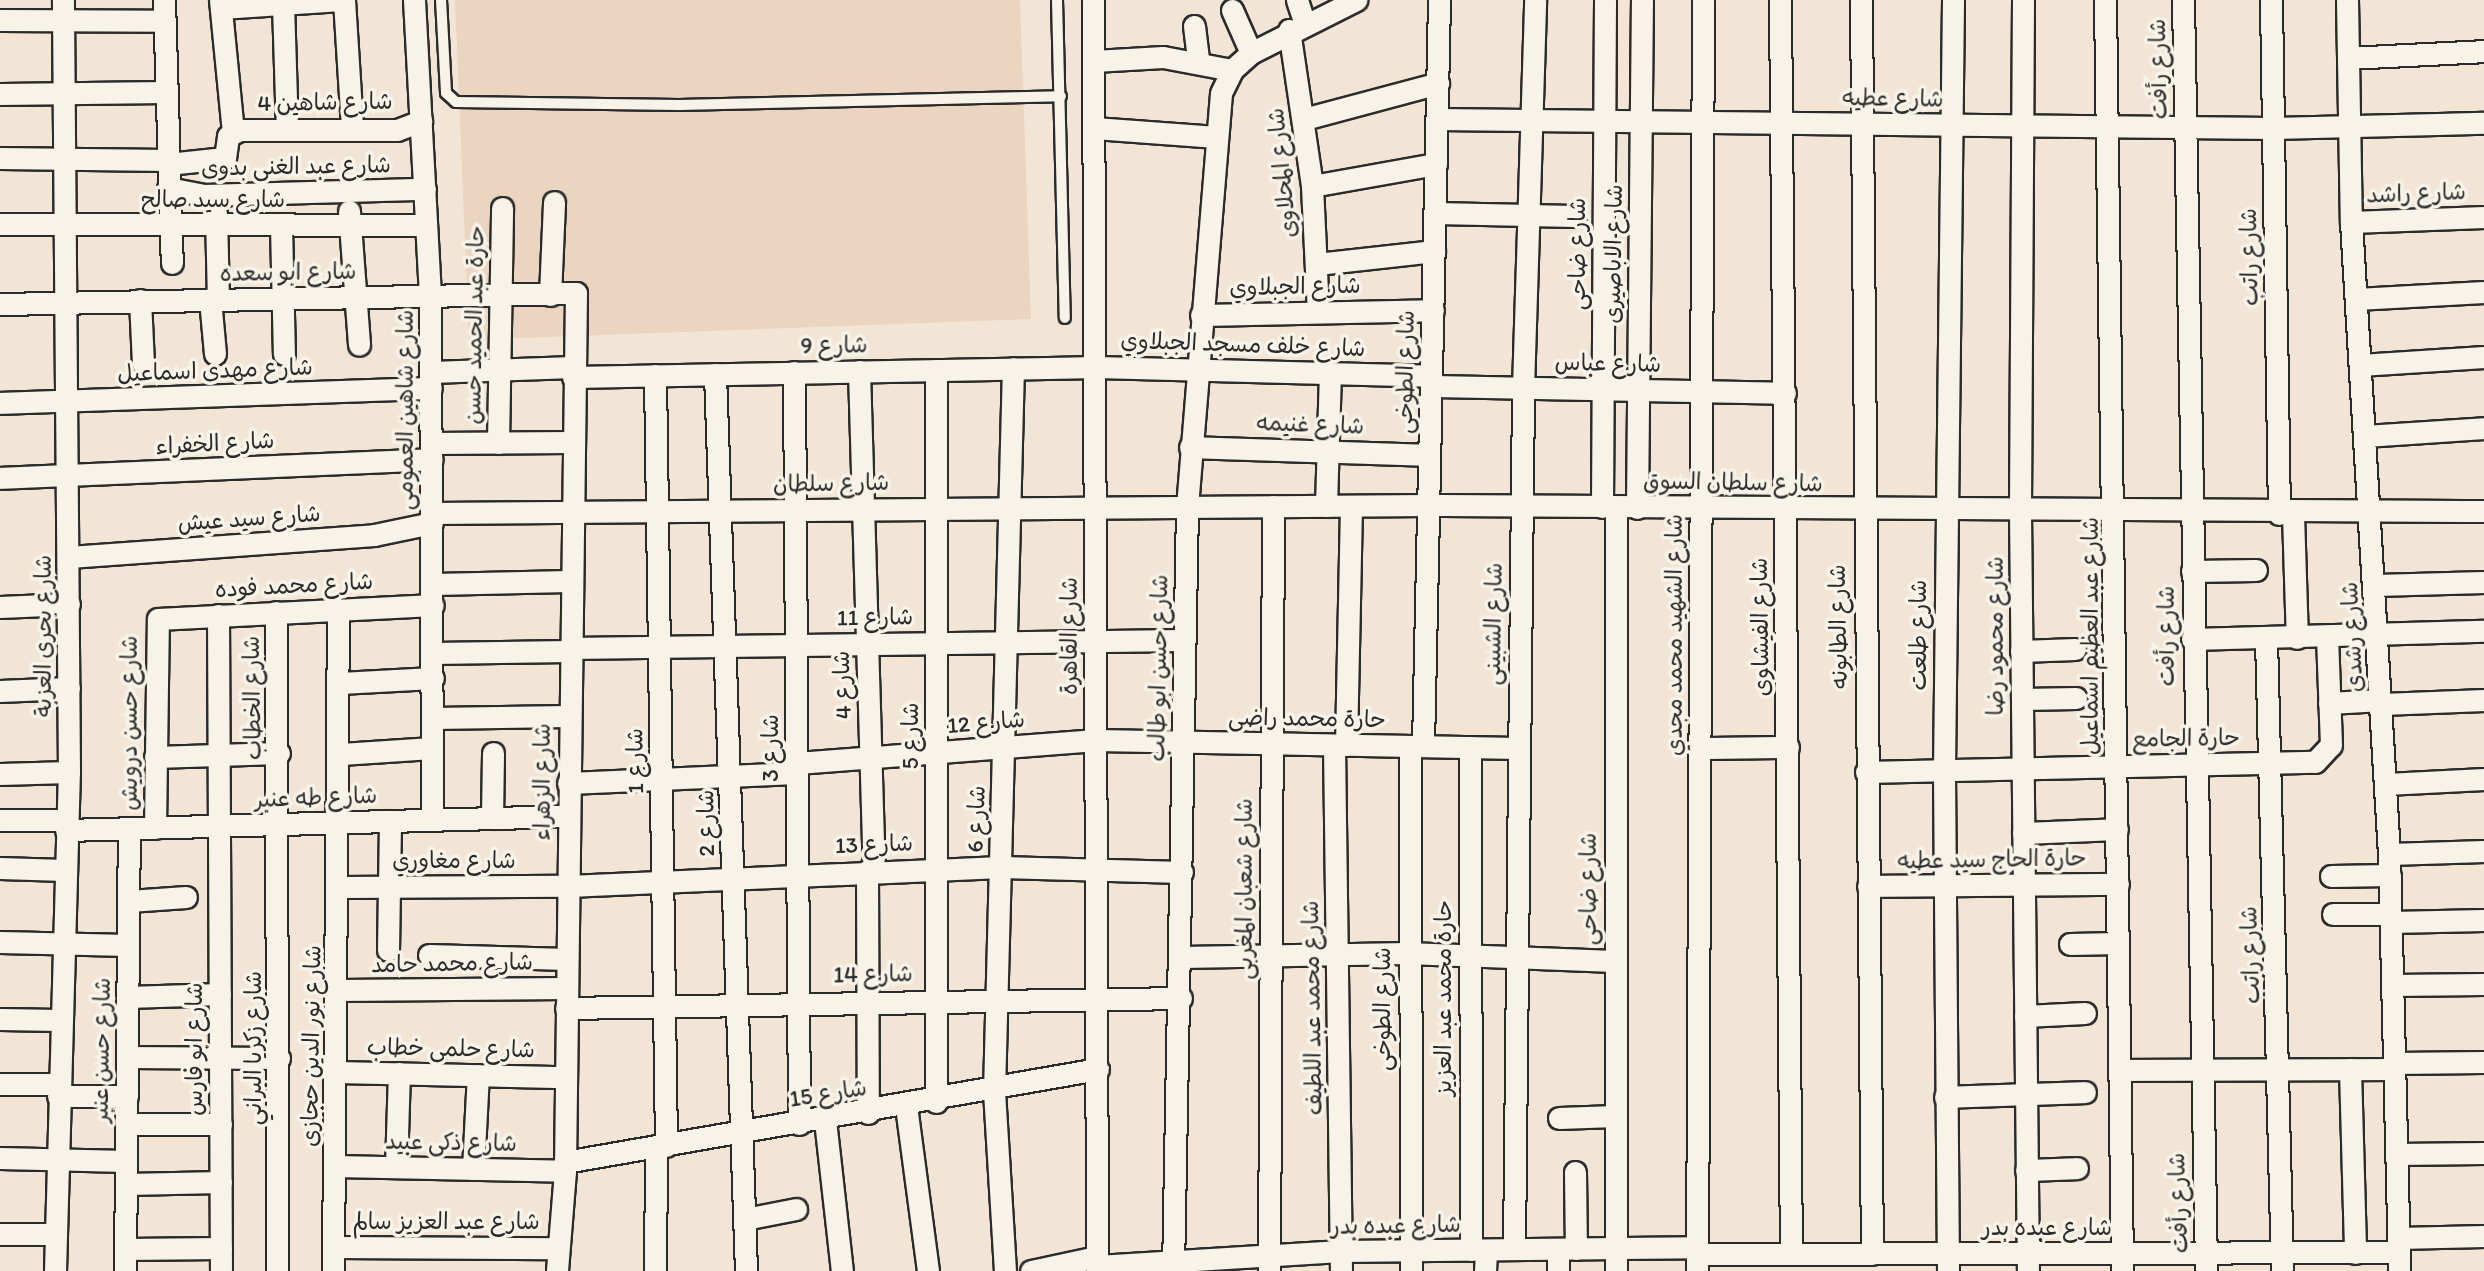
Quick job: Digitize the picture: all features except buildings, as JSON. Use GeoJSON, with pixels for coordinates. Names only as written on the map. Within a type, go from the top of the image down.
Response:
{"type":"FeatureCollection","features":[{"type":"Feature","properties":{"kind":"street"},"geometry":{"type":"LineString","coordinates":[[233,132],[221,4],[343,0],[352,126]]}},
{"type":"Feature","properties":{"kind":"street","name":"شارع شاهين العمومى"},"geometry":{"type":"LineString","coordinates":[[414,0],[430,296],[432,820]]}},
{"type":"Feature","properties":{"kind":"street","name":"شارع القاهرة"},"geometry":{"type":"LineString","coordinates":[[1093,0],[1097,1265]]}},
{"type":"Feature","properties":{"kind":"street","name":"شارع المحلاوى"},"geometry":{"type":"LineString","coordinates":[[1297,0],[1296,26],[1312,186],[1318,312]]}},
{"type":"Feature","properties":{"kind":"street"},"geometry":{"type":"LineString","coordinates":[[1094,61],[1198,61],[1231,70],[1251,52],[1296,26],[1356,0]]}},
{"type":"Feature","properties":{"kind":"street","name":"شارع الطوخى"},"geometry":{"type":"LineString","coordinates":[[1411,1261],[1408,953],[1428,505],[1439,0]]}},
{"type":"Feature","properties":{"kind":"street","name":"شارع الشبينى"},"geometry":{"type":"LineString","coordinates":[[1514,1249],[1521,506],[1535,0]]}},
{"type":"Feature","properties":{"kind":"street","name":"شارع ضاحى"},"geometry":{"type":"LineString","coordinates":[[1605,0],[1603,389],[1618,507],[1614,961],[1616,1271]]}},
{"type":"Feature","properties":{"kind":"street","name":"شارع الاباصيرى"},"geometry":{"type":"LineString","coordinates":[[1618,507],[1638,390],[1642,0]]}},
{"type":"Feature","properties":{"kind":"street","name":"شارع الشهيد محمد مجدي"},"geometry":{"type":"LineString","coordinates":[[1697,1257],[1703,0]]}},
{"type":"Feature","properties":{"kind":"street","name":"شارع الفيشاوى"},"geometry":{"type":"LineString","coordinates":[[1780,0],[1788,747],[1802,1260]]}},
{"type":"Feature","properties":{"kind":"street","name":"شارع الطابونه"},"geometry":{"type":"LineString","coordinates":[[1861,0],[1866,772],[1878,1260]]}},
{"type":"Feature","properties":{"kind":"street","name":"شارع طلعت"},"geometry":{"type":"LineString","coordinates":[[1948,1262],[1944,886],[1945,511],[1953,0]]}},
{"type":"Feature","properties":{"kind":"street","name":"شارع محمود رضا"},"geometry":{"type":"LineString","coordinates":[[2023,0],[2020,512],[2028,1262]]}},
{"type":"Feature","properties":{"kind":"street","name":"شارع عبد العظيم اسماعيل"},"geometry":{"type":"LineString","coordinates":[[2105,0],[2115,513],[2122,1262]]}},
{"type":"Feature","properties":{"kind":"street","name":"شارع رأفت"},"geometry":{"type":"LineString","coordinates":[[2183,0],[2194,764],[2206,1262]]}},
{"type":"Feature","properties":{"kind":"street","name":"شارع راتب"},"geometry":{"type":"LineString","coordinates":[[2271,0],[2286,514],[2297,638]]}},
{"type":"Feature","properties":{"kind":"street","name":"شارع رشدى"},"geometry":{"type":"LineString","coordinates":[[2347,0],[2351,222],[2376,585],[2386,784],[2398,1254]]}},
{"type":"Feature","properties":{"kind":"street"},"geometry":{"type":"LineString","coordinates":[[283,4],[287,129]]}},
{"type":"Feature","properties":{"kind":"street"},"geometry":{"type":"LineString","coordinates":[[0,20],[63,10],[164,11],[172,263]]}},
{"type":"Feature","properties":{"kind":"street","name":"شارع بحرى العزبة"},"geometry":{"type":"LineString","coordinates":[[55,1271],[60,943],[69,772],[69,557],[65,402],[66,95],[63,10]]}},
{"type":"Feature","properties":{"kind":"street"},"geometry":{"type":"LineString","coordinates":[[1233,10],[1251,52]]}},
{"type":"Feature","properties":{"kind":"street"},"geometry":{"type":"LineString","coordinates":[[1194,26],[1198,61]]}},
{"type":"Feature","properties":{"kind":"street"},"geometry":{"type":"LineString","coordinates":[[2348,58],[2484,51]]}},
{"type":"Feature","properties":{"kind":"street","name":"شارع حسن ابو طالب"},"geometry":{"type":"LineString","coordinates":[[1173,1266],[1182,957],[1183,640],[1187,507],[1196,369],[1217,137],[1231,70]]}},
{"type":"Feature","properties":{"kind":"street"},"geometry":{"type":"LineString","coordinates":[[1304,120],[1438,83]]}},
{"type":"Feature","properties":{"kind":"street"},"geometry":{"type":"LineString","coordinates":[[0,94],[166,92]]}},
{"type":"Feature","properties":{"kind":"street","name":"شارع عطيه"},"geometry":{"type":"LineString","coordinates":[[1437,119],[2273,128],[2484,123]]}},
{"type":"Feature","properties":{"kind":"street","name":"شارع شاهين 4"},"geometry":{"type":"LineString","coordinates":[[168,162],[225,158],[233,132],[352,126],[397,130],[421,121]]}},
{"type":"Feature","properties":{"kind":"street"},"geometry":{"type":"LineString","coordinates":[[1094,128],[1217,137]]}},
{"type":"Feature","properties":{"kind":"street"},"geometry":{"type":"LineString","coordinates":[[0,158],[168,162]]}},
{"type":"Feature","properties":{"kind":"street"},"geometry":{"type":"LineString","coordinates":[[1312,186],[1436,164]]}},
{"type":"Feature","properties":{"kind":"street","name":"شارع عبد الغنى بدوى"},"geometry":{"type":"LineString","coordinates":[[168,188],[216,195],[425,189]]}},
{"type":"Feature","properties":{"kind":"street"},"geometry":{"type":"LineString","coordinates":[[347,192],[359,345]]}},
{"type":"Feature","properties":{"kind":"street"},"geometry":{"type":"LineString","coordinates":[[215,354],[216,195]]}},
{"type":"Feature","properties":{"kind":"street"},"geometry":{"type":"LineString","coordinates":[[550,295],[554,202]]}},
{"type":"Feature","properties":{"kind":"street","name":"حارة عبد الحميد حسن"},"geometry":{"type":"LineString","coordinates":[[498,443],[502,208]]}},
{"type":"Feature","properties":{"kind":"street"},"geometry":{"type":"LineString","coordinates":[[1435,213],[1575,216]]}},
{"type":"Feature","properties":{"kind":"street","name":"شارع راشد"},"geometry":{"type":"LineString","coordinates":[[2351,222],[2484,217]]}},
{"type":"Feature","properties":{"kind":"street","name":"شارع سيد صالح"},"geometry":{"type":"LineString","coordinates":[[0,223],[169,226],[426,225]]}},
{"type":"Feature","properties":{"kind":"street"},"geometry":{"type":"LineString","coordinates":[[281,225],[284,354]]}},
{"type":"Feature","properties":{"kind":"street"},"geometry":{"type":"LineString","coordinates":[[1317,264],[1434,251]]}},
{"type":"Feature","properties":{"kind":"street"},"geometry":{"type":"LineString","coordinates":[[2356,299],[2484,292]]}},
{"type":"Feature","properties":{"kind":"street","name":"شارع ابو سعده"},"geometry":{"type":"LineString","coordinates":[[0,304],[65,300],[576,293]]}},
{"type":"Feature","properties":{"kind":"street","name":"شارع الزهراء"},"geometry":{"type":"LineString","coordinates":[[556,1271],[565,1167],[569,511],[576,293]]}},
{"type":"Feature","properties":{"kind":"street"},"geometry":{"type":"LineString","coordinates":[[140,300],[142,364]]}},
{"type":"Feature","properties":{"kind":"street","name":"شارع الجبلاوي"},"geometry":{"type":"LineString","coordinates":[[1201,314],[1433,310]]}},
{"type":"Feature","properties":{"kind":"street"},"geometry":{"type":"LineString","coordinates":[[2360,365],[2484,357]]}},
{"type":"Feature","properties":{"kind":"street","name":"شارع 9"},"geometry":{"type":"LineString","coordinates":[[499,370],[655,375],[1096,367]]}},
{"type":"Feature","properties":{"kind":"street","name":"شارع خلف مسجد الجبلاوي"},"geometry":{"type":"LineString","coordinates":[[1096,367],[1330,373],[1431,381]]}},
{"type":"Feature","properties":{"kind":"street","name":"شارع 6"},"geometry":{"type":"LineString","coordinates":[[1005,1271],[994,1092],[1013,368]]}},
{"type":"Feature","properties":{"kind":"street","name":"شارع مهدى اسماعيل"},"geometry":{"type":"LineString","coordinates":[[0,403],[65,402],[431,380],[499,370]]}},
{"type":"Feature","properties":{"kind":"street","name":"شارع 5"},"geometry":{"type":"LineString","coordinates":[[936,370],[936,1101]]}},
{"type":"Feature","properties":{"kind":"street","name":"شارع 4"},"geometry":{"type":"LineString","coordinates":[[859,371],[871,758],[868,1113]]}},
{"type":"Feature","properties":{"kind":"street","name":"شارع 3"},"geometry":{"type":"LineString","coordinates":[[794,372],[799,1124]]}},
{"type":"Feature","properties":{"kind":"street"},"geometry":{"type":"LineString","coordinates":[[1326,506],[1330,373]]}},
{"type":"Feature","properties":{"kind":"street","name":"شارع 2"},"geometry":{"type":"LineString","coordinates":[[715,374],[724,510],[746,1271]]}},
{"type":"Feature","properties":{"kind":"street","name":"شارع 1"},"geometry":{"type":"LineString","coordinates":[[655,375],[664,1005],[655,1271]]}},
{"type":"Feature","properties":{"kind":"street","name":"شارع عباس"},"geometry":{"type":"LineString","coordinates":[[1431,381],[1523,388],[1784,393]]}},
{"type":"Feature","properties":{"kind":"street"},"geometry":{"type":"LineString","coordinates":[[2365,436],[2484,428]]}},
{"type":"Feature","properties":{"kind":"street","name":"شارع الخفراء"},"geometry":{"type":"LineString","coordinates":[[0,478],[68,476],[432,451],[498,443],[571,442]]}},
{"type":"Feature","properties":{"kind":"street","name":"شارع غنيمه"},"geometry":{"type":"LineString","coordinates":[[1190,447],[1429,455]]}},
{"type":"Feature","properties":{"kind":"street","name":"شارع سلطان السوق"},"geometry":{"type":"LineString","coordinates":[[1095,507],[1428,505],[2371,515],[2484,511]]}},
{"type":"Feature","properties":{"kind":"street","name":"شارع شعبان المغربى"},"geometry":{"type":"LineString","coordinates":[[1269,1263],[1273,506]]}},
{"type":"Feature","properties":{"kind":"street","name":"شارع محمد عبد اللطيف"},"geometry":{"type":"LineString","coordinates":[[1341,1261],[1337,953],[1340,745],[1351,506]]}},
{"type":"Feature","properties":{"kind":"street","name":"شارع سلطان"},"geometry":{"type":"LineString","coordinates":[[569,511],[1095,507]]}},
{"type":"Feature","properties":{"kind":"street","name":"شارع سيد عيش"},"geometry":{"type":"LineString","coordinates":[[69,557],[374,535],[432,518],[569,511]]}},
{"type":"Feature","properties":{"kind":"street"},"geometry":{"type":"LineString","coordinates":[[2192,571],[2256,570]]}},
{"type":"Feature","properties":{"kind":"street","name":"شارع محمد فوده"},"geometry":{"type":"LineString","coordinates":[[158,619],[338,609],[433,594],[569,581]]}},
{"type":"Feature","properties":{"kind":"street"},"geometry":{"type":"LineString","coordinates":[[2376,585],[2484,582]]}},
{"type":"Feature","properties":{"kind":"street"},"geometry":{"type":"LineString","coordinates":[[0,607],[69,604]]}},
{"type":"Feature","properties":{"kind":"street","name":"شارع نور الدين حجازى"},"geometry":{"type":"LineString","coordinates":[[333,1271],[341,823],[338,609]]}},
{"type":"Feature","properties":{"kind":"street","name":"شارع الخطاب"},"geometry":{"type":"LineString","coordinates":[[276,612],[281,824]]}},
{"type":"Feature","properties":{"kind":"street","name":"شارع ابو فارس"},"geometry":{"type":"LineString","coordinates":[[218,615],[221,1271]]}},
{"type":"Feature","properties":{"kind":"street","name":"شارع حسن درويش"},"geometry":{"type":"LineString","coordinates":[[155,828],[158,619]]}},
{"type":"Feature","properties":{"kind":"street"},"geometry":{"type":"LineString","coordinates":[[2192,639],[2379,636],[2484,631]]}},
{"type":"Feature","properties":{"kind":"street","name":"حارة الجامع"},"geometry":{"type":"LineString","coordinates":[[1866,772],[2269,762],[2322,758],[2331,745],[2327,637]]}},
{"type":"Feature","properties":{"kind":"street","name":"شارع راتب"},"geometry":{"type":"LineString","coordinates":[[2266,638],[2280,1069],[2282,1262]]}},
{"type":"Feature","properties":{"kind":"street","name":"شارع 11"},"geometry":{"type":"LineString","coordinates":[[433,653],[796,644],[1183,640]]}},
{"type":"Feature","properties":{"kind":"street"},"geometry":{"type":"LineString","coordinates":[[2021,650],[2075,649]]}},
{"type":"Feature","properties":{"kind":"street"},"geometry":{"type":"LineString","coordinates":[[340,682],[433,678]]}},
{"type":"Feature","properties":{"kind":"street"},"geometry":{"type":"LineString","coordinates":[[0,691],[69,688]]}},
{"type":"Feature","properties":{"kind":"street"},"geometry":{"type":"LineString","coordinates":[[2022,699],[2076,698]]}},
{"type":"Feature","properties":{"kind":"street"},"geometry":{"type":"LineString","coordinates":[[2329,703],[2484,700]]}},
{"type":"Feature","properties":{"kind":"street"},"geometry":{"type":"LineString","coordinates":[[432,719],[568,716]]}},
{"type":"Feature","properties":{"kind":"street","name":"حارة محمد راضى"},"geometry":{"type":"LineString","coordinates":[[1096,740],[1517,748]]}},
{"type":"Feature","properties":{"kind":"street","name":"شارع 12"},"geometry":{"type":"LineString","coordinates":[[568,783],[731,775],[871,758],[1096,740]]}},
{"type":"Feature","properties":{"kind":"street","name":"حارة محمد عبد العزيز"},"geometry":{"type":"LineString","coordinates":[[1469,747],[1469,954],[1478,1250],[1485,1271]]}},
{"type":"Feature","properties":{"kind":"street"},"geometry":{"type":"LineString","coordinates":[[1700,748],[1788,747]]}},
{"type":"Feature","properties":{"kind":"street"},"geometry":{"type":"LineString","coordinates":[[341,754],[432,748]]}},
{"type":"Feature","properties":{"kind":"street"},"geometry":{"type":"LineString","coordinates":[[492,818],[493,752]]}},
{"type":"Feature","properties":{"kind":"street"},"geometry":{"type":"LineString","coordinates":[[155,757],[279,753]]}},
{"type":"Feature","properties":{"kind":"street"},"geometry":{"type":"LineString","coordinates":[[0,774],[69,772]]}},
{"type":"Feature","properties":{"kind":"street"},"geometry":{"type":"LineString","coordinates":[[2386,784],[2484,779]]}},
{"type":"Feature","properties":{"kind":"street","name":"شارع طه عنبر"},"geometry":{"type":"LineString","coordinates":[[0,820],[130,829],[568,816]]}},
{"type":"Feature","properties":{"kind":"street"},"geometry":{"type":"LineString","coordinates":[[388,950],[390,821]]}},
{"type":"Feature","properties":{"kind":"street","name":"شارع زكريا البراني"},"geometry":{"type":"LineString","coordinates":[[277,1271],[281,824]]}},
{"type":"Feature","properties":{"kind":"street","name":"شارع حسن عنبر"},"geometry":{"type":"LineString","coordinates":[[125,1271],[130,829]]}},
{"type":"Feature","properties":{"kind":"street"},"geometry":{"type":"LineString","coordinates":[[2023,833],[2117,829]]}},
{"type":"Feature","properties":{"kind":"street"},"geometry":{"type":"LineString","coordinates":[[2330,876],[2389,864],[2484,851]]}},
{"type":"Feature","properties":{"kind":"street","name":"شارع 13"},"geometry":{"type":"LineString","coordinates":[[568,886],[798,873],[1001,867],[1182,872]]}},
{"type":"Feature","properties":{"kind":"street"},"geometry":{"type":"LineString","coordinates":[[0,868],[64,870]]}},
{"type":"Feature","properties":{"kind":"street","name":"حارة الحاج سيد عطيه"},"geometry":{"type":"LineString","coordinates":[[1868,886],[2118,884]]}},
{"type":"Feature","properties":{"kind":"street","name":"شارع مغاوري"},"geometry":{"type":"LineString","coordinates":[[340,887],[568,886]]}},
{"type":"Feature","properties":{"kind":"street"},"geometry":{"type":"LineString","coordinates":[[129,901],[186,897]]}},
{"type":"Feature","properties":{"kind":"street"},"geometry":{"type":"LineString","coordinates":[[2333,914],[2484,920]]}},
{"type":"Feature","properties":{"kind":"street"},"geometry":{"type":"LineString","coordinates":[[0,942],[128,945]]}},
{"type":"Feature","properties":{"kind":"street"},"geometry":{"type":"LineString","coordinates":[[2070,944],[2118,943]]}},
{"type":"Feature","properties":{"kind":"street"},"geometry":{"type":"LineString","coordinates":[[1182,957],[1408,953],[1516,955],[1614,961]]}},
{"type":"Feature","properties":{"kind":"street"},"geometry":{"type":"LineString","coordinates":[[429,955],[567,960]]}},
{"type":"Feature","properties":{"kind":"street"},"geometry":{"type":"LineString","coordinates":[[2393,985],[2484,984]]}},
{"type":"Feature","properties":{"kind":"street","name":"شارع محمد حامد"},"geometry":{"type":"LineString","coordinates":[[339,990],[566,998]]}},
{"type":"Feature","properties":{"kind":"street"},"geometry":{"type":"LineString","coordinates":[[128,997],[220,994]]}},
{"type":"Feature","properties":{"kind":"street","name":"شارع 14"},"geometry":{"type":"LineString","coordinates":[[566,998],[664,1005],[1097,996],[1181,998]]}},
{"type":"Feature","properties":{"kind":"street"},"geometry":{"type":"LineString","coordinates":[[2025,1016],[2085,1013]]}},
{"type":"Feature","properties":{"kind":"street"},"geometry":{"type":"LineString","coordinates":[[0,1019],[59,1020]]}},
{"type":"Feature","properties":{"kind":"street"},"geometry":{"type":"LineString","coordinates":[[127,1057],[279,1058]]}},
{"type":"Feature","properties":{"kind":"street"},"geometry":{"type":"LineString","coordinates":[[2119,1070],[2350,1069],[2484,1062]]}},
{"type":"Feature","properties":{"kind":"street","name":"شارع 15"},"geometry":{"type":"LineString","coordinates":[[565,1167],[661,1147],[994,1092],[1098,1069]]}},
{"type":"Feature","properties":{"kind":"street"},"geometry":{"type":"LineString","coordinates":[[2350,1069],[2355,1252]]}},
{"type":"Feature","properties":{"kind":"street","name":"شارع حلمى خطاب"},"geometry":{"type":"LineString","coordinates":[[337,1072],[565,1077]]}},
{"type":"Feature","properties":{"kind":"street"},"geometry":{"type":"LineString","coordinates":[[396,1167],[399,1073]]}},
{"type":"Feature","properties":{"kind":"street"},"geometry":{"type":"LineString","coordinates":[[473,1169],[478,1075]]}},
{"type":"Feature","properties":{"kind":"street"},"geometry":{"type":"LineString","coordinates":[[0,1084],[127,1096]]}},
{"type":"Feature","properties":{"kind":"street"},"geometry":{"type":"LineString","coordinates":[[1945,1097],[2085,1092]]}},
{"type":"Feature","properties":{"kind":"street"},"geometry":{"type":"LineString","coordinates":[[906,1106],[928,1271]]}},
{"type":"Feature","properties":{"kind":"street"},"geometry":{"type":"LineString","coordinates":[[1559,1118],[1615,1116]]}},
{"type":"Feature","properties":{"kind":"street"},"geometry":{"type":"LineString","coordinates":[[825,1120],[842,1271]]}},
{"type":"Feature","properties":{"kind":"street"},"geometry":{"type":"LineString","coordinates":[[126,1124],[221,1124]]}},
{"type":"Feature","properties":{"kind":"street"},"geometry":{"type":"LineString","coordinates":[[2396,1154],[2484,1153]]}},
{"type":"Feature","properties":{"kind":"street"},"geometry":{"type":"LineString","coordinates":[[0,1158],[126,1161]]}},
{"type":"Feature","properties":{"kind":"street","name":"شارع ذكى عبيد"},"geometry":{"type":"LineString","coordinates":[[335,1166],[473,1169],[565,1167]]}},
{"type":"Feature","properties":{"kind":"street"},"geometry":{"type":"LineString","coordinates":[[2026,1170],[2077,1168]]}},
{"type":"Feature","properties":{"kind":"street"},"geometry":{"type":"LineString","coordinates":[[1558,1271],[1567,1249],[1575,1172]]}},
{"type":"Feature","properties":{"kind":"street"},"geometry":{"type":"LineString","coordinates":[[126,1184],[221,1182]]}},
{"type":"Feature","properties":{"kind":"street"},"geometry":{"type":"LineString","coordinates":[[744,1219],[796,1209]]}},
{"type":"Feature","properties":{"kind":"street"},"geometry":{"type":"LineString","coordinates":[[0,1234],[56,1234]]}},
{"type":"Feature","properties":{"kind":"street","name":"شارع عبده بدر"},"geometry":{"type":"LineString","coordinates":[[1031,1271],[1097,1265],[1411,1261],[1478,1250],[1615,1248],[1697,1257],[1802,1260],[2282,1262],[2355,1252],[2398,1254],[2484,1236]]}},
{"type":"Feature","properties":{"kind":"street","name":"شارع عبد العزيز سالم"},"geometry":{"type":"LineString","coordinates":[[334,1247],[558,1248]]}},
{"type":"Feature","properties":{"kind":"street"},"geometry":{"type":"LineString","coordinates":[[125,1249],[221,1248]]}},
{"type":"Feature","properties":{"kind":"lane"},"geometry":{"type":"LineString","coordinates":[[441,0],[446,93],[456,102],[679,105],[1061,96]]}},
{"type":"Feature","properties":{"kind":"lane"},"geometry":{"type":"LineString","coordinates":[[1057,0],[1065,318]]}},
{"type":"Feature","properties":{"kind":"shaded area"},"geometry":{"type":"Polygon","coordinates":[[[455,0],[1020,0],[1031,319],[469,340],[455,0]]]}}]}
